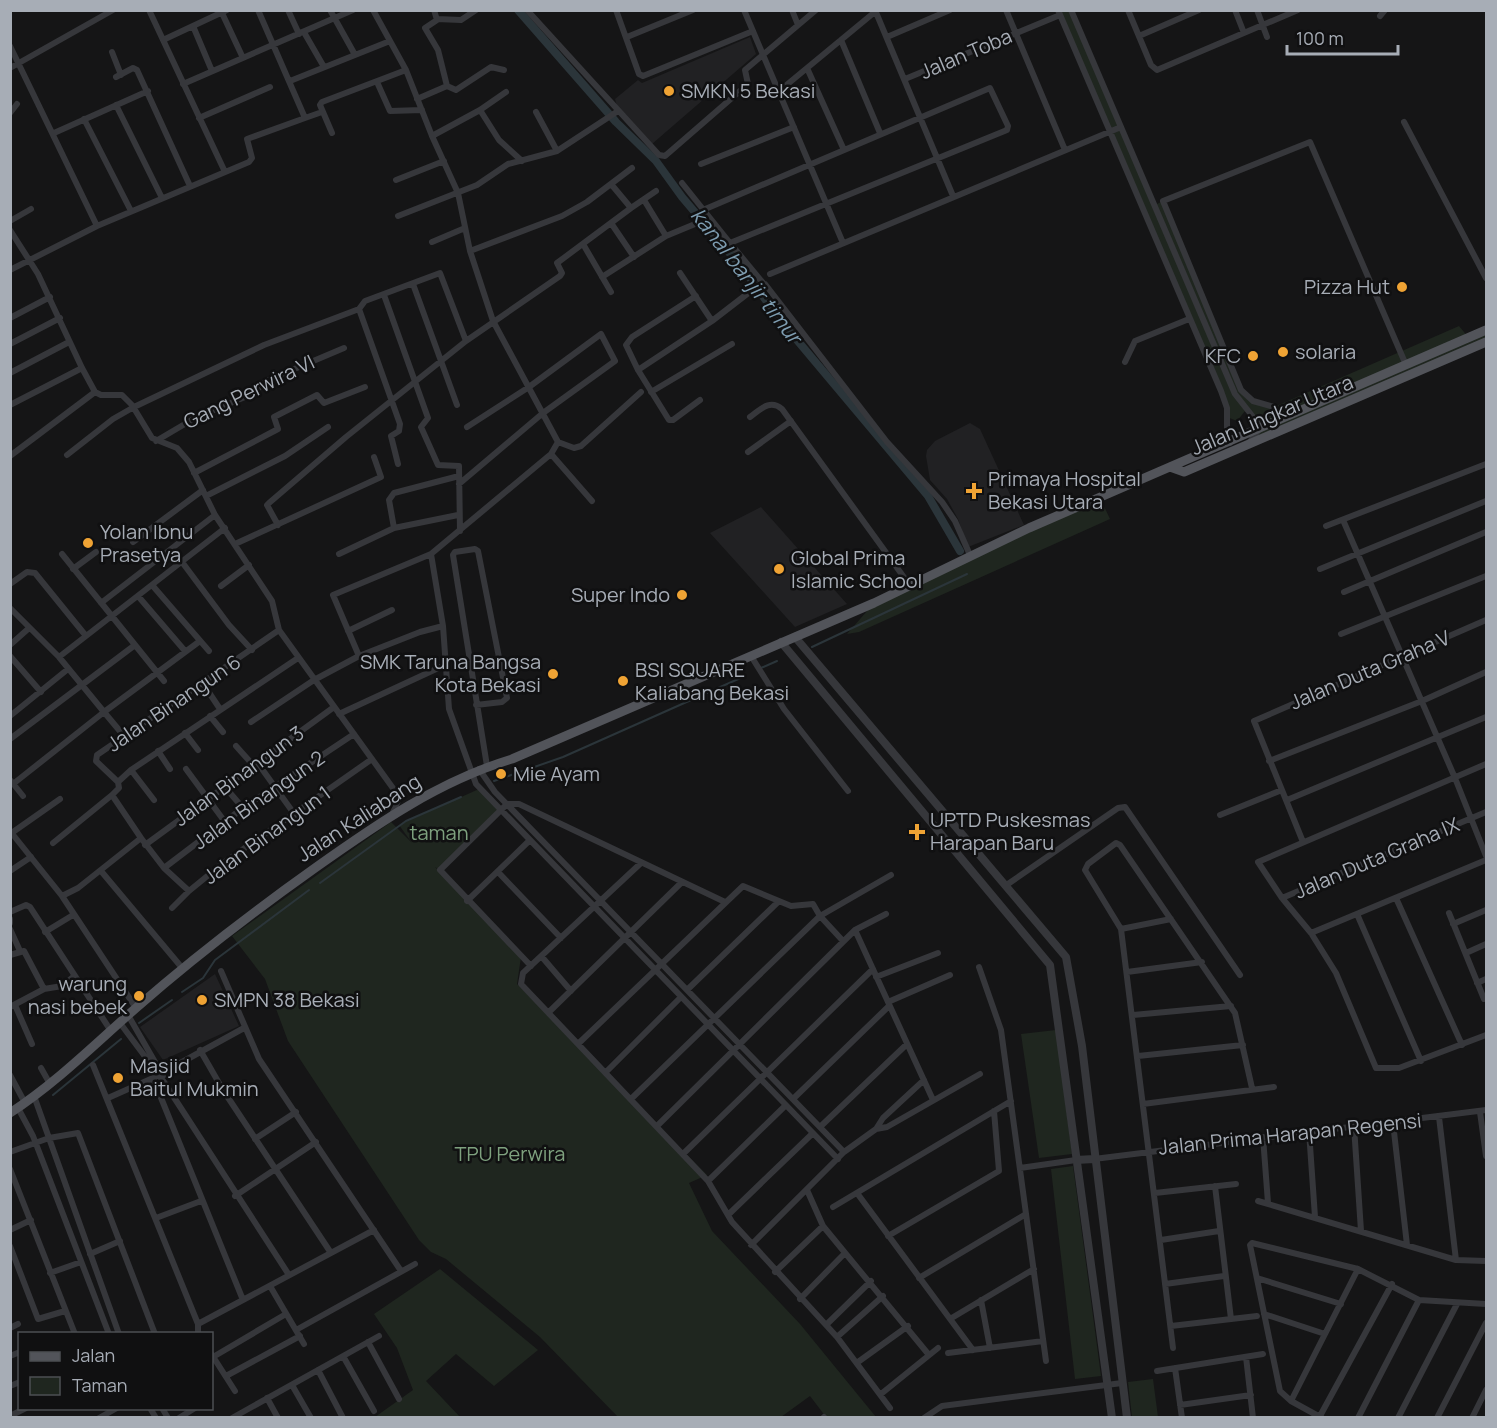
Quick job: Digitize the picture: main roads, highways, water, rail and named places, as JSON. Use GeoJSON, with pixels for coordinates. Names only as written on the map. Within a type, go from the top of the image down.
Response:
{"type":"FeatureCollection","features":[{"type":"Feature","properties":{"kind":"main road","name":"Jalan Lingkar Utara"},"geometry":{"type":"LineString","coordinates":[[781,642],[910,587],[968,557],[1170,466],[1486,330]]}},
{"type":"Feature","properties":{"kind":"main road","name":"Jalan Lingkar Utara"},"geometry":{"type":"LineString","coordinates":[[1170,466],[1184,472],[1486,342]]}},
{"type":"Feature","properties":{"kind":"main road","name":"Jalan Kaliabang"},"geometry":{"type":"LineString","coordinates":[[18,1108],[111,1031],[125,1030],[128,1015],[246,917],[392,815],[478,769],[540,747],[753,659],[781,642]]}},
{"type":"Feature","properties":{"kind":"waterway","name":"kanal banjir timur"},"geometry":{"type":"LineString","coordinates":[[518,10],[616,122],[656,161],[682,197],[744,270],[781,321],[928,496],[960,551]]}},
{"type":"Feature","properties":{"kind":"waterway"},"geometry":{"type":"LineString","coordinates":[[812,647],[967,574]]}},
{"type":"Feature","properties":{"kind":"waterway"},"geometry":{"type":"LineString","coordinates":[[761,668],[777,661]]}},
{"type":"Feature","properties":{"kind":"waterway"},"geometry":{"type":"LineString","coordinates":[[494,781],[563,757],[745,676]]}},
{"type":"Feature","properties":{"kind":"waterway"},"geometry":{"type":"LineString","coordinates":[[320,883],[406,821],[461,797]]}},
{"type":"Feature","properties":{"kind":"waterway"},"geometry":{"type":"LineString","coordinates":[[182,992],[203,978],[215,960],[309,890]]}},
{"type":"Feature","properties":{"kind":"waterway"},"geometry":{"type":"LineString","coordinates":[[139,1023],[172,1000]]}},
{"type":"Feature","properties":{"kind":"waterway"},"geometry":{"type":"LineString","coordinates":[[53,1095],[121,1039]]}},
{"type":"Feature","properties":{"kind":"place","name":"SMKN 5 Bekasi"},"geometry":{"type":"Point","coordinates":[669,91]}},
{"type":"Feature","properties":{"kind":"place","name":"Pizza Hut"},"geometry":{"type":"Point","coordinates":[1402,287]}},
{"type":"Feature","properties":{"kind":"place","name":"solaria"},"geometry":{"type":"Point","coordinates":[1283,352]}},
{"type":"Feature","properties":{"kind":"place","name":"KFC"},"geometry":{"type":"Point","coordinates":[1253,356]}},
{"type":"Feature","properties":{"kind":"place","name":"Primaya Hospital Bekasi Utara"},"geometry":{"type":"Point","coordinates":[974,491]}},
{"type":"Feature","properties":{"kind":"place","name":"Yolan Ibnu Prasetya"},"geometry":{"type":"Point","coordinates":[88,543]}},
{"type":"Feature","properties":{"kind":"place","name":"Global Prima Islamic School"},"geometry":{"type":"Point","coordinates":[779,569]}},
{"type":"Feature","properties":{"kind":"place","name":"Super Indo"},"geometry":{"type":"Point","coordinates":[682,595]}},
{"type":"Feature","properties":{"kind":"place","name":"SMK Taruna Bangsa Kota Bekasi"},"geometry":{"type":"Point","coordinates":[553,674]}},
{"type":"Feature","properties":{"kind":"place","name":"BSI SQUARE Kaliabang Bekasi"},"geometry":{"type":"Point","coordinates":[623,681]}},
{"type":"Feature","properties":{"kind":"place","name":"Mie Ayam"},"geometry":{"type":"Point","coordinates":[501,774]}},
{"type":"Feature","properties":{"kind":"place","name":"UPTD Puskesmas Harapan Baru"},"geometry":{"type":"Point","coordinates":[917,832]}},
{"type":"Feature","properties":{"kind":"place","name":"warung nasi bebek"},"geometry":{"type":"Point","coordinates":[139,996]}},
{"type":"Feature","properties":{"kind":"place","name":"SMPN 38 Bekasi"},"geometry":{"type":"Point","coordinates":[202,1000]}},
{"type":"Feature","properties":{"kind":"place","name":"Masjid Baitul Mukmin"},"geometry":{"type":"Point","coordinates":[118,1078]}},
{"type":"Feature","properties":{"kind":"park label","name":"taman"},"geometry":{"type":"Point","coordinates":[439,833]}},
{"type":"Feature","properties":{"kind":"park label","name":"TPU Perwira"},"geometry":{"type":"Point","coordinates":[510,1154]}}]}
